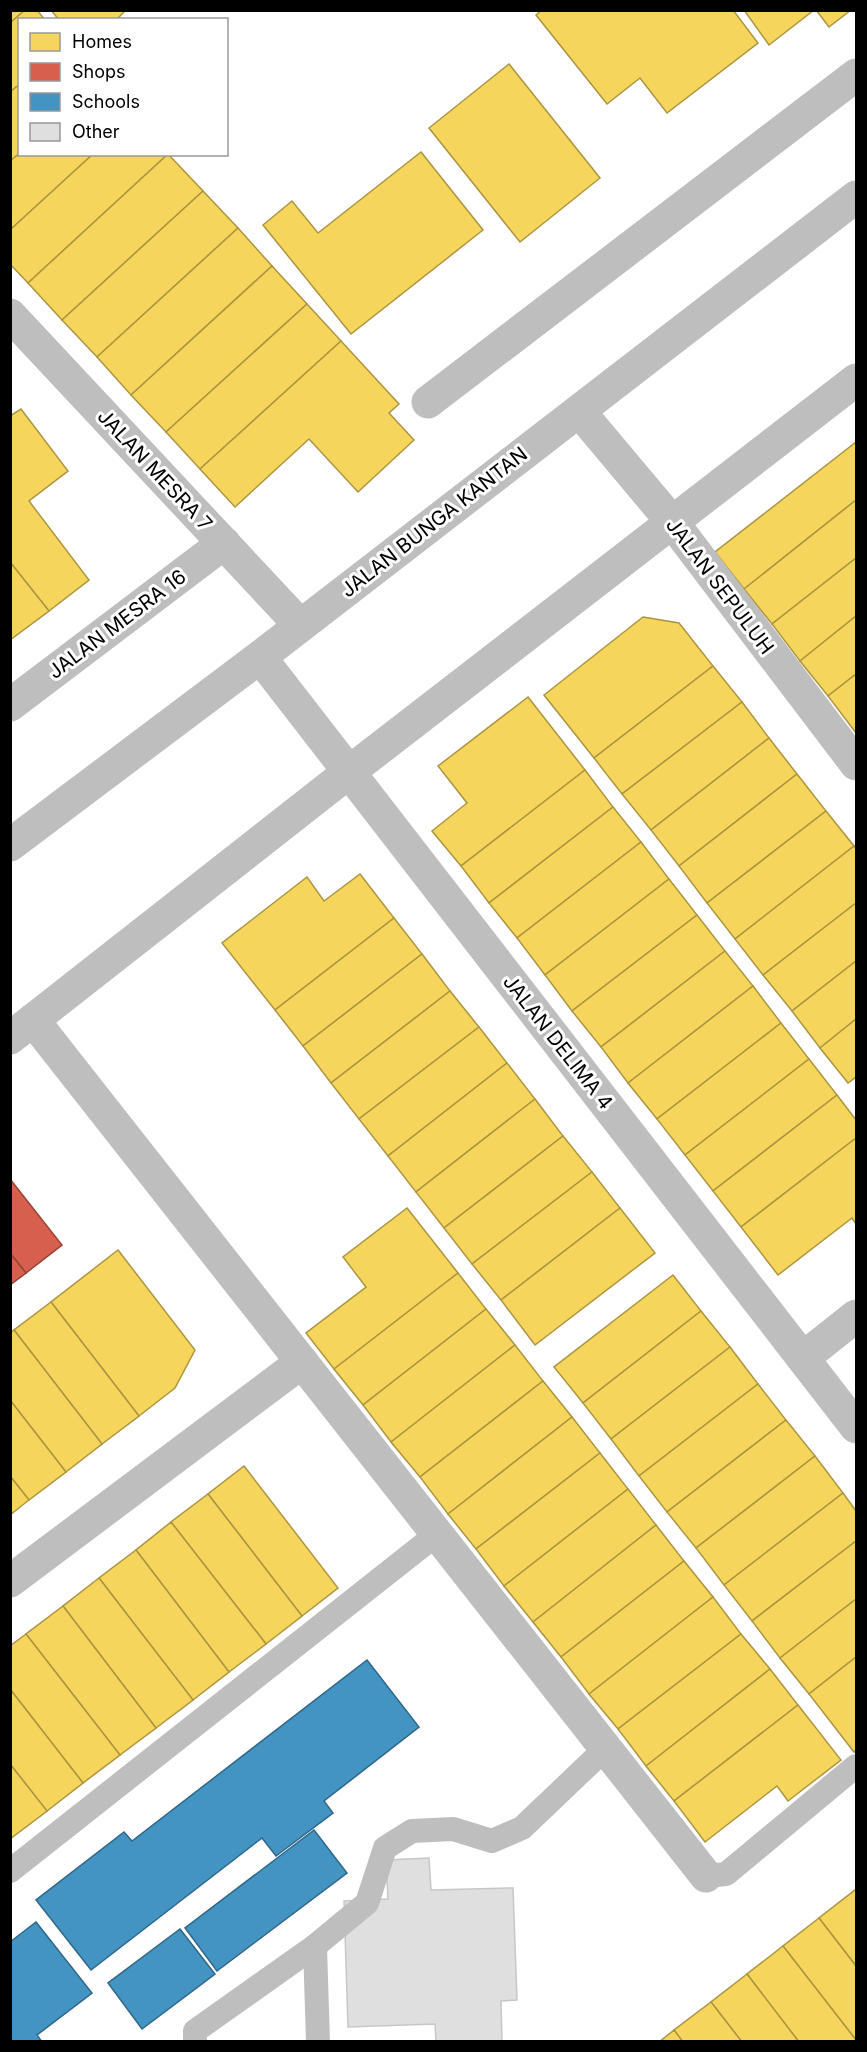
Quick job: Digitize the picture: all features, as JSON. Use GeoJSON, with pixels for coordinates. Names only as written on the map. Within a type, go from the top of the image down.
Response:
{"type":"FeatureCollection","features":[{"type":"Feature","properties":{"kind":"street"},"geometry":{"type":"LineString","coordinates":[[428,402],[856,75]]}},
{"type":"Feature","properties":{"kind":"street","name":"JALAN BUNGA KANTAN"},"geometry":{"type":"LineString","coordinates":[[10,845],[260,657],[856,197]]}},
{"type":"Feature","properties":{"kind":"street","name":"JALAN MESRA 7"},"geometry":{"type":"LineString","coordinates":[[10,315],[300,625]]}},
{"type":"Feature","properties":{"kind":"street"},"geometry":{"type":"LineString","coordinates":[[706,1876],[302,1362],[22,1029],[856,380]]}},
{"type":"Feature","properties":{"kind":"street","name":"JALAN SEPULUH"},"geometry":{"type":"LineString","coordinates":[[579,411],[673,523],[856,764]]}},
{"type":"Feature","properties":{"kind":"street","name":"JALAN MESRA 16"},"geometry":{"type":"LineString","coordinates":[[10,705],[224,543]]}},
{"type":"Feature","properties":{"kind":"street","name":"JALAN DELIMA 4"},"geometry":{"type":"LineString","coordinates":[[260,657],[856,1427]]}},
{"type":"Feature","properties":{"kind":"street"},"geometry":{"type":"LineString","coordinates":[[803,1358],[856,1316]]}},
{"type":"Feature","properties":{"kind":"street"},"geometry":{"type":"LineString","coordinates":[[10,1581],[302,1362]]}},
{"type":"Feature","properties":{"kind":"lane"},"geometry":{"type":"LineString","coordinates":[[10,1871],[438,1534]]}},
{"type":"Feature","properties":{"kind":"lane"},"geometry":{"type":"LineString","coordinates":[[195,2042],[195,2031],[315,1946],[367,1903],[385,1848],[412,1831],[453,1829],[492,1841],[522,1828],[606,1748]]}},
{"type":"Feature","properties":{"kind":"lane"},"geometry":{"type":"LineString","coordinates":[[706,1876],[726,1874],[856,1766]]}},
{"type":"Feature","properties":{"kind":"lane"},"geometry":{"type":"LineString","coordinates":[[315,1946],[318,2042]]}},
{"type":"Feature","properties":{"kind":"building: Homes"},"geometry":{"type":"Polygon","coordinates":[[[10,10],[25,10],[10,23],[10,10]]]}},
{"type":"Feature","properties":{"kind":"building: Homes"},"geometry":{"type":"Polygon","coordinates":[[[25,10],[37,10],[43,18],[18,18],[18,86],[10,92],[10,23],[25,10]]]}},
{"type":"Feature","properties":{"kind":"building: Homes"},"geometry":{"type":"Polygon","coordinates":[[[51,10],[126,10],[118,18],[57,18],[51,10]]]}},
{"type":"Feature","properties":{"kind":"building: Homes"},"geometry":{"type":"Polygon","coordinates":[[[542,10],[733,10],[758,43],[667,113],[640,78],[607,104],[536,15],[542,10]]]}},
{"type":"Feature","properties":{"kind":"building: Homes"},"geometry":{"type":"Polygon","coordinates":[[[744,10],[814,10],[769,45],[744,10]]]}},
{"type":"Feature","properties":{"kind":"building: Homes"},"geometry":{"type":"Polygon","coordinates":[[[816,10],[851,10],[829,27],[816,10]]]}},
{"type":"Feature","properties":{"kind":"building: Homes"},"geometry":{"type":"Polygon","coordinates":[[[509,64],[600,178],[520,242],[429,128],[509,64]]]}},
{"type":"Feature","properties":{"kind":"building: Homes"},"geometry":{"type":"Polygon","coordinates":[[[18,86],[18,155],[10,161],[10,92],[18,86]]]}},
{"type":"Feature","properties":{"kind":"building: Homes"},"geometry":{"type":"Polygon","coordinates":[[[421,152],[483,230],[351,334],[263,225],[292,201],[318,233],[421,152]]]}},
{"type":"Feature","properties":{"kind":"building: Homes"},"geometry":{"type":"Polygon","coordinates":[[[18,155],[91,156],[10,230],[10,161],[18,155]]]}},
{"type":"Feature","properties":{"kind":"building: Homes"},"geometry":{"type":"Polygon","coordinates":[[[91,156],[166,156],[28,283],[10,264],[10,230],[91,156]]]}},
{"type":"Feature","properties":{"kind":"building: Homes"},"geometry":{"type":"Polygon","coordinates":[[[166,156],[170,156],[203,191],[62,320],[28,283],[166,156]]]}},
{"type":"Feature","properties":{"kind":"building: Homes"},"geometry":{"type":"Polygon","coordinates":[[[203,191],[238,228],[97,357],[62,320],[203,191]]]}},
{"type":"Feature","properties":{"kind":"building: Homes"},"geometry":{"type":"Polygon","coordinates":[[[238,228],[272,266],[131,395],[97,357],[238,228]]]}},
{"type":"Feature","properties":{"kind":"building: Homes"},"geometry":{"type":"Polygon","coordinates":[[[272,266],[307,304],[166,432],[131,395],[272,266]]]}},
{"type":"Feature","properties":{"kind":"building: Homes"},"geometry":{"type":"Polygon","coordinates":[[[307,304],[341,341],[200,469],[166,432],[307,304]]]}},
{"type":"Feature","properties":{"kind":"building: Homes"},"geometry":{"type":"Polygon","coordinates":[[[341,341],[399,404],[389,413],[414,440],[358,492],[309,439],[235,507],[200,469],[341,341]]]}},
{"type":"Feature","properties":{"kind":"building: Homes"},"geometry":{"type":"Polygon","coordinates":[[[21,409],[68,471],[29,501],[89,580],[49,611],[10,562],[10,416],[21,409]]]}},
{"type":"Feature","properties":{"kind":"building: Homes"},"geometry":{"type":"Polygon","coordinates":[[[856,442],[856,500],[744,589],[715,552],[856,442]]]}},
{"type":"Feature","properties":{"kind":"building: Homes"},"geometry":{"type":"Polygon","coordinates":[[[856,500],[856,558],[772,624],[744,589],[856,500]]]}},
{"type":"Feature","properties":{"kind":"building: Homes"},"geometry":{"type":"Polygon","coordinates":[[[856,558],[856,616],[800,661],[772,624],[856,558]]]}},
{"type":"Feature","properties":{"kind":"building: Homes"},"geometry":{"type":"Polygon","coordinates":[[[10,562],[49,611],[10,640],[10,562]]]}},
{"type":"Feature","properties":{"kind":"building: Homes"},"geometry":{"type":"Polygon","coordinates":[[[856,616],[856,674],[828,696],[800,661],[856,616]]]}},
{"type":"Feature","properties":{"kind":"building: Homes"},"geometry":{"type":"Polygon","coordinates":[[[643,617],[679,623],[713,666],[594,758],[544,695],[643,617]]]}},
{"type":"Feature","properties":{"kind":"building: Homes"},"geometry":{"type":"Polygon","coordinates":[[[713,666],[742,702],[622,794],[594,758],[713,666]]]}},
{"type":"Feature","properties":{"kind":"building: Homes"},"geometry":{"type":"Polygon","coordinates":[[[856,674],[856,733],[828,696],[856,674]]]}},
{"type":"Feature","properties":{"kind":"building: Homes"},"geometry":{"type":"Polygon","coordinates":[[[528,697],[585,770],[461,866],[432,831],[467,803],[438,766],[528,697]]]}},
{"type":"Feature","properties":{"kind":"building: Homes"},"geometry":{"type":"Polygon","coordinates":[[[742,702],[769,738],[651,830],[622,794],[742,702]]]}},
{"type":"Feature","properties":{"kind":"building: Homes"},"geometry":{"type":"Polygon","coordinates":[[[769,738],[797,774],[679,866],[651,830],[769,738]]]}},
{"type":"Feature","properties":{"kind":"building: Homes"},"geometry":{"type":"Polygon","coordinates":[[[585,770],[613,807],[489,903],[461,866],[585,770]]]}},
{"type":"Feature","properties":{"kind":"building: Homes"},"geometry":{"type":"Polygon","coordinates":[[[797,774],[826,811],[707,903],[679,866],[797,774]]]}},
{"type":"Feature","properties":{"kind":"building: Homes"},"geometry":{"type":"Polygon","coordinates":[[[613,807],[641,842],[517,938],[489,903],[613,807]]]}},
{"type":"Feature","properties":{"kind":"building: Homes"},"geometry":{"type":"Polygon","coordinates":[[[826,811],[854,846],[735,939],[707,903],[826,811]]]}},
{"type":"Feature","properties":{"kind":"building: Homes"},"geometry":{"type":"Polygon","coordinates":[[[641,842],[669,879],[545,975],[517,938],[641,842]]]}},
{"type":"Feature","properties":{"kind":"building: Homes"},"geometry":{"type":"Polygon","coordinates":[[[854,846],[856,849],[856,903],[763,975],[735,939],[854,846]]]}},
{"type":"Feature","properties":{"kind":"building: Homes"},"geometry":{"type":"Polygon","coordinates":[[[360,874],[394,918],[275,1010],[222,943],[307,877],[324,901],[360,874]]]}},
{"type":"Feature","properties":{"kind":"building: Homes"},"geometry":{"type":"Polygon","coordinates":[[[669,879],[697,915],[572,1011],[545,975],[669,879]]]}},
{"type":"Feature","properties":{"kind":"building: Homes"},"geometry":{"type":"Polygon","coordinates":[[[856,903],[856,961],[792,1011],[763,975],[856,903]]]}},
{"type":"Feature","properties":{"kind":"building: Homes"},"geometry":{"type":"Polygon","coordinates":[[[697,915],[725,951],[601,1047],[572,1011],[697,915]]]}},
{"type":"Feature","properties":{"kind":"building: Homes"},"geometry":{"type":"Polygon","coordinates":[[[394,918],[422,954],[303,1046],[275,1010],[394,918]]]}},
{"type":"Feature","properties":{"kind":"building: Homes"},"geometry":{"type":"Polygon","coordinates":[[[725,951],[753,986],[628,1083],[601,1047],[725,951]]]}},
{"type":"Feature","properties":{"kind":"building: Homes"},"geometry":{"type":"Polygon","coordinates":[[[422,954],[450,991],[331,1083],[303,1046],[422,954]]]}},
{"type":"Feature","properties":{"kind":"building: Homes"},"geometry":{"type":"Polygon","coordinates":[[[856,961],[856,1019],[820,1048],[792,1011],[856,961]]]}},
{"type":"Feature","properties":{"kind":"building: Homes"},"geometry":{"type":"Polygon","coordinates":[[[753,986],[781,1023],[657,1119],[628,1083],[753,986]]]}},
{"type":"Feature","properties":{"kind":"building: Homes"},"geometry":{"type":"Polygon","coordinates":[[[450,991],[479,1027],[359,1119],[331,1083],[450,991]]]}},
{"type":"Feature","properties":{"kind":"building: Homes"},"geometry":{"type":"Polygon","coordinates":[[[856,1019],[856,1077],[848,1083],[820,1048],[856,1019]]]}},
{"type":"Feature","properties":{"kind":"building: Homes"},"geometry":{"type":"Polygon","coordinates":[[[781,1023],[809,1059],[685,1155],[657,1119],[781,1023]]]}},
{"type":"Feature","properties":{"kind":"building: Homes"},"geometry":{"type":"Polygon","coordinates":[[[479,1027],[507,1063],[388,1156],[359,1119],[479,1027]]]}},
{"type":"Feature","properties":{"kind":"building: Homes"},"geometry":{"type":"Polygon","coordinates":[[[809,1059],[837,1095],[713,1191],[685,1155],[809,1059]]]}},
{"type":"Feature","properties":{"kind":"building: Homes"},"geometry":{"type":"Polygon","coordinates":[[[507,1063],[535,1099],[416,1192],[388,1156],[507,1063]]]}},
{"type":"Feature","properties":{"kind":"building: Homes"},"geometry":{"type":"Polygon","coordinates":[[[837,1095],[856,1120],[856,1138],[741,1227],[713,1191],[837,1095]]]}},
{"type":"Feature","properties":{"kind":"building: Homes"},"geometry":{"type":"Polygon","coordinates":[[[535,1099],[563,1136],[444,1228],[416,1192],[535,1099]]]}},
{"type":"Feature","properties":{"kind":"building: Homes"},"geometry":{"type":"Polygon","coordinates":[[[563,1136],[592,1172],[472,1264],[444,1228],[563,1136]]]}},
{"type":"Feature","properties":{"kind":"building: Homes"},"geometry":{"type":"Polygon","coordinates":[[[856,1138],[856,1224],[852,1218],[778,1275],[741,1227],[856,1138]]]}},
{"type":"Feature","properties":{"kind":"building: Homes"},"geometry":{"type":"Polygon","coordinates":[[[592,1172],[620,1208],[501,1300],[472,1264],[592,1172]]]}},
{"type":"Feature","properties":{"kind":"building: Homes"},"geometry":{"type":"Polygon","coordinates":[[[407,1208],[458,1273],[334,1369],[306,1333],[366,1287],[343,1257],[407,1208]]]}},
{"type":"Feature","properties":{"kind":"building: Homes"},"geometry":{"type":"Polygon","coordinates":[[[620,1208],[655,1253],[535,1345],[501,1300],[620,1208]]]}},
{"type":"Feature","properties":{"kind":"building: Homes"},"geometry":{"type":"Polygon","coordinates":[[[118,1250],[195,1350],[175,1388],[139,1416],[51,1302],[118,1250]]]}},
{"type":"Feature","properties":{"kind":"building: Homes"},"geometry":{"type":"Polygon","coordinates":[[[458,1273],[486,1309],[363,1405],[334,1369],[458,1273]]]}},
{"type":"Feature","properties":{"kind":"building: Homes"},"geometry":{"type":"Polygon","coordinates":[[[673,1275],[701,1311],[583,1403],[554,1367],[673,1275]]]}},
{"type":"Feature","properties":{"kind":"building: Homes"},"geometry":{"type":"Polygon","coordinates":[[[51,1302],[139,1416],[102,1444],[14,1330],[51,1302]]]}},
{"type":"Feature","properties":{"kind":"building: Homes"},"geometry":{"type":"Polygon","coordinates":[[[486,1309],[515,1345],[391,1442],[363,1405],[486,1309]]]}},
{"type":"Feature","properties":{"kind":"building: Homes"},"geometry":{"type":"Polygon","coordinates":[[[701,1311],[730,1347],[611,1439],[583,1403],[701,1311]]]}},
{"type":"Feature","properties":{"kind":"building: Homes"},"geometry":{"type":"Polygon","coordinates":[[[14,1330],[102,1444],[66,1472],[10,1400],[10,1333],[14,1330]]]}},
{"type":"Feature","properties":{"kind":"building: Homes"},"geometry":{"type":"Polygon","coordinates":[[[515,1345],[543,1381],[420,1477],[391,1442],[515,1345]]]}},
{"type":"Feature","properties":{"kind":"building: Homes"},"geometry":{"type":"Polygon","coordinates":[[[730,1347],[758,1384],[639,1476],[611,1439],[730,1347]]]}},
{"type":"Feature","properties":{"kind":"building: Homes"},"geometry":{"type":"Polygon","coordinates":[[[543,1381],[572,1417],[448,1514],[420,1477],[543,1381]]]}},
{"type":"Feature","properties":{"kind":"building: Homes"},"geometry":{"type":"Polygon","coordinates":[[[758,1384],[786,1420],[667,1512],[639,1476],[758,1384]]]}},
{"type":"Feature","properties":{"kind":"building: Homes"},"geometry":{"type":"Polygon","coordinates":[[[10,1400],[66,1472],[29,1500],[10,1476],[10,1400]]]}},
{"type":"Feature","properties":{"kind":"building: Homes"},"geometry":{"type":"Polygon","coordinates":[[[572,1417],[600,1453],[476,1549],[448,1514],[572,1417]]]}},
{"type":"Feature","properties":{"kind":"building: Homes"},"geometry":{"type":"Polygon","coordinates":[[[786,1420],[815,1456],[696,1548],[667,1512],[786,1420]]]}},
{"type":"Feature","properties":{"kind":"building: Homes"},"geometry":{"type":"Polygon","coordinates":[[[600,1453],[628,1489],[504,1586],[476,1549],[600,1453]]]}},
{"type":"Feature","properties":{"kind":"building: Homes"},"geometry":{"type":"Polygon","coordinates":[[[815,1456],[843,1493],[724,1585],[696,1548],[815,1456]]]}},
{"type":"Feature","properties":{"kind":"building: Homes"},"geometry":{"type":"Polygon","coordinates":[[[244,1466],[338,1588],[302,1616],[208,1494],[244,1466]]]}},
{"type":"Feature","properties":{"kind":"building: Homes"},"geometry":{"type":"Polygon","coordinates":[[[10,1476],[29,1500],[10,1515],[10,1476]]]}},
{"type":"Feature","properties":{"kind":"building: Homes"},"geometry":{"type":"Polygon","coordinates":[[[628,1489],[656,1525],[533,1622],[504,1586],[628,1489]]]}},
{"type":"Feature","properties":{"kind":"building: Homes"},"geometry":{"type":"Polygon","coordinates":[[[843,1493],[856,1511],[856,1541],[752,1621],[724,1585],[843,1493]]]}},
{"type":"Feature","properties":{"kind":"building: Homes"},"geometry":{"type":"Polygon","coordinates":[[[208,1494],[302,1616],[266,1644],[171,1522],[208,1494]]]}},
{"type":"Feature","properties":{"kind":"building: Homes"},"geometry":{"type":"Polygon","coordinates":[[[171,1522],[266,1644],[229,1672],[136,1550],[171,1522]]]}},
{"type":"Feature","properties":{"kind":"building: Homes"},"geometry":{"type":"Polygon","coordinates":[[[656,1525],[684,1561],[561,1657],[533,1622],[656,1525]]]}},
{"type":"Feature","properties":{"kind":"building: Homes"},"geometry":{"type":"Polygon","coordinates":[[[856,1541],[856,1599],[780,1658],[752,1621],[856,1541]]]}},
{"type":"Feature","properties":{"kind":"building: Homes"},"geometry":{"type":"Polygon","coordinates":[[[136,1550],[229,1672],[193,1700],[99,1578],[136,1550]]]}},
{"type":"Feature","properties":{"kind":"building: Homes"},"geometry":{"type":"Polygon","coordinates":[[[684,1561],[713,1597],[589,1694],[561,1657],[684,1561]]]}},
{"type":"Feature","properties":{"kind":"building: Homes"},"geometry":{"type":"Polygon","coordinates":[[[99,1578],[193,1700],[156,1728],[63,1606],[99,1578]]]}},
{"type":"Feature","properties":{"kind":"building: Homes"},"geometry":{"type":"Polygon","coordinates":[[[713,1597],[741,1634],[618,1729],[589,1694],[713,1597]]]}},
{"type":"Feature","properties":{"kind":"building: Homes"},"geometry":{"type":"Polygon","coordinates":[[[856,1599],[856,1657],[809,1694],[780,1658],[856,1599]]]}},
{"type":"Feature","properties":{"kind":"building: Homes"},"geometry":{"type":"Polygon","coordinates":[[[63,1606],[156,1728],[120,1755],[26,1634],[63,1606]]]}},
{"type":"Feature","properties":{"kind":"building: Homes"},"geometry":{"type":"Polygon","coordinates":[[[26,1634],[120,1755],[83,1783],[10,1689],[10,1646],[26,1634]]]}},
{"type":"Feature","properties":{"kind":"building: Homes"},"geometry":{"type":"Polygon","coordinates":[[[741,1634],[770,1669],[646,1766],[618,1729],[741,1634]]]}},
{"type":"Feature","properties":{"kind":"building: Homes"},"geometry":{"type":"Polygon","coordinates":[[[856,1657],[856,1750],[854,1752],[809,1694],[856,1657]]]}},
{"type":"Feature","properties":{"kind":"building: Homes"},"geometry":{"type":"Polygon","coordinates":[[[770,1669],[798,1705],[674,1801],[646,1766],[770,1669]]]}},
{"type":"Feature","properties":{"kind":"building: Homes"},"geometry":{"type":"Polygon","coordinates":[[[10,1689],[83,1783],[47,1811],[10,1764],[10,1689]]]}},
{"type":"Feature","properties":{"kind":"building: Homes"},"geometry":{"type":"Polygon","coordinates":[[[798,1705],[841,1760],[788,1801],[777,1786],[705,1842],[674,1801],[798,1705]]]}},
{"type":"Feature","properties":{"kind":"building: Homes"},"geometry":{"type":"Polygon","coordinates":[[[10,1764],[47,1811],[10,1839],[10,1764]]]}},
{"type":"Feature","properties":{"kind":"building: Homes"},"geometry":{"type":"Polygon","coordinates":[[[855,1890],[856,1892],[856,1966],[819,1918],[855,1890]]]}},
{"type":"Feature","properties":{"kind":"building: Homes"},"geometry":{"type":"Polygon","coordinates":[[[819,1918],[856,1966],[856,2040],[783,1946],[819,1918]]]}},
{"type":"Feature","properties":{"kind":"building: Homes"},"geometry":{"type":"Polygon","coordinates":[[[783,1946],[856,2042],[799,2042],[747,1974],[783,1946]]]}},
{"type":"Feature","properties":{"kind":"building: Homes"},"geometry":{"type":"Polygon","coordinates":[[[747,1974],[799,2042],[742,2042],[711,2002],[747,1974]]]}},
{"type":"Feature","properties":{"kind":"building: Homes"},"geometry":{"type":"Polygon","coordinates":[[[711,2002],[742,2042],[683,2042],[674,2030],[711,2002]]]}},
{"type":"Feature","properties":{"kind":"building: Homes"},"geometry":{"type":"Polygon","coordinates":[[[674,2030],[683,2042],[659,2042],[674,2030]]]}},
{"type":"Feature","properties":{"kind":"building: Shops"},"geometry":{"type":"Polygon","coordinates":[[[10,1179],[62,1245],[26,1273],[10,1253],[10,1179]]]}},
{"type":"Feature","properties":{"kind":"building: Shops"},"geometry":{"type":"Polygon","coordinates":[[[10,1253],[26,1273],[10,1285],[10,1253]]]}},
{"type":"Feature","properties":{"kind":"building: Schools"},"geometry":{"type":"Polygon","coordinates":[[[367,1660],[419,1727],[324,1801],[333,1813],[276,1856],[262,1838],[91,1970],[36,1900],[124,1832],[132,1841],[367,1660]]]}},
{"type":"Feature","properties":{"kind":"building: Schools"},"geometry":{"type":"Polygon","coordinates":[[[314,1830],[347,1873],[217,1971],[185,1928],[314,1830]]]}},
{"type":"Feature","properties":{"kind":"building: Schools"},"geometry":{"type":"Polygon","coordinates":[[[36,1922],[92,1993],[37,2035],[42,2042],[10,2042],[10,1942],[36,1922]]]}},
{"type":"Feature","properties":{"kind":"building: Schools"},"geometry":{"type":"Polygon","coordinates":[[[180,1929],[215,1974],[142,2029],[108,1983],[180,1929]]]}},
{"type":"Feature","properties":{"kind":"building: Other"},"geometry":{"type":"Polygon","coordinates":[[[429,1858],[431,1890],[513,1888],[517,2000],[501,2001],[502,2042],[436,2042],[435,2024],[348,2027],[344,1901],[388,1899],[386,1860],[429,1858]]]}}]}
